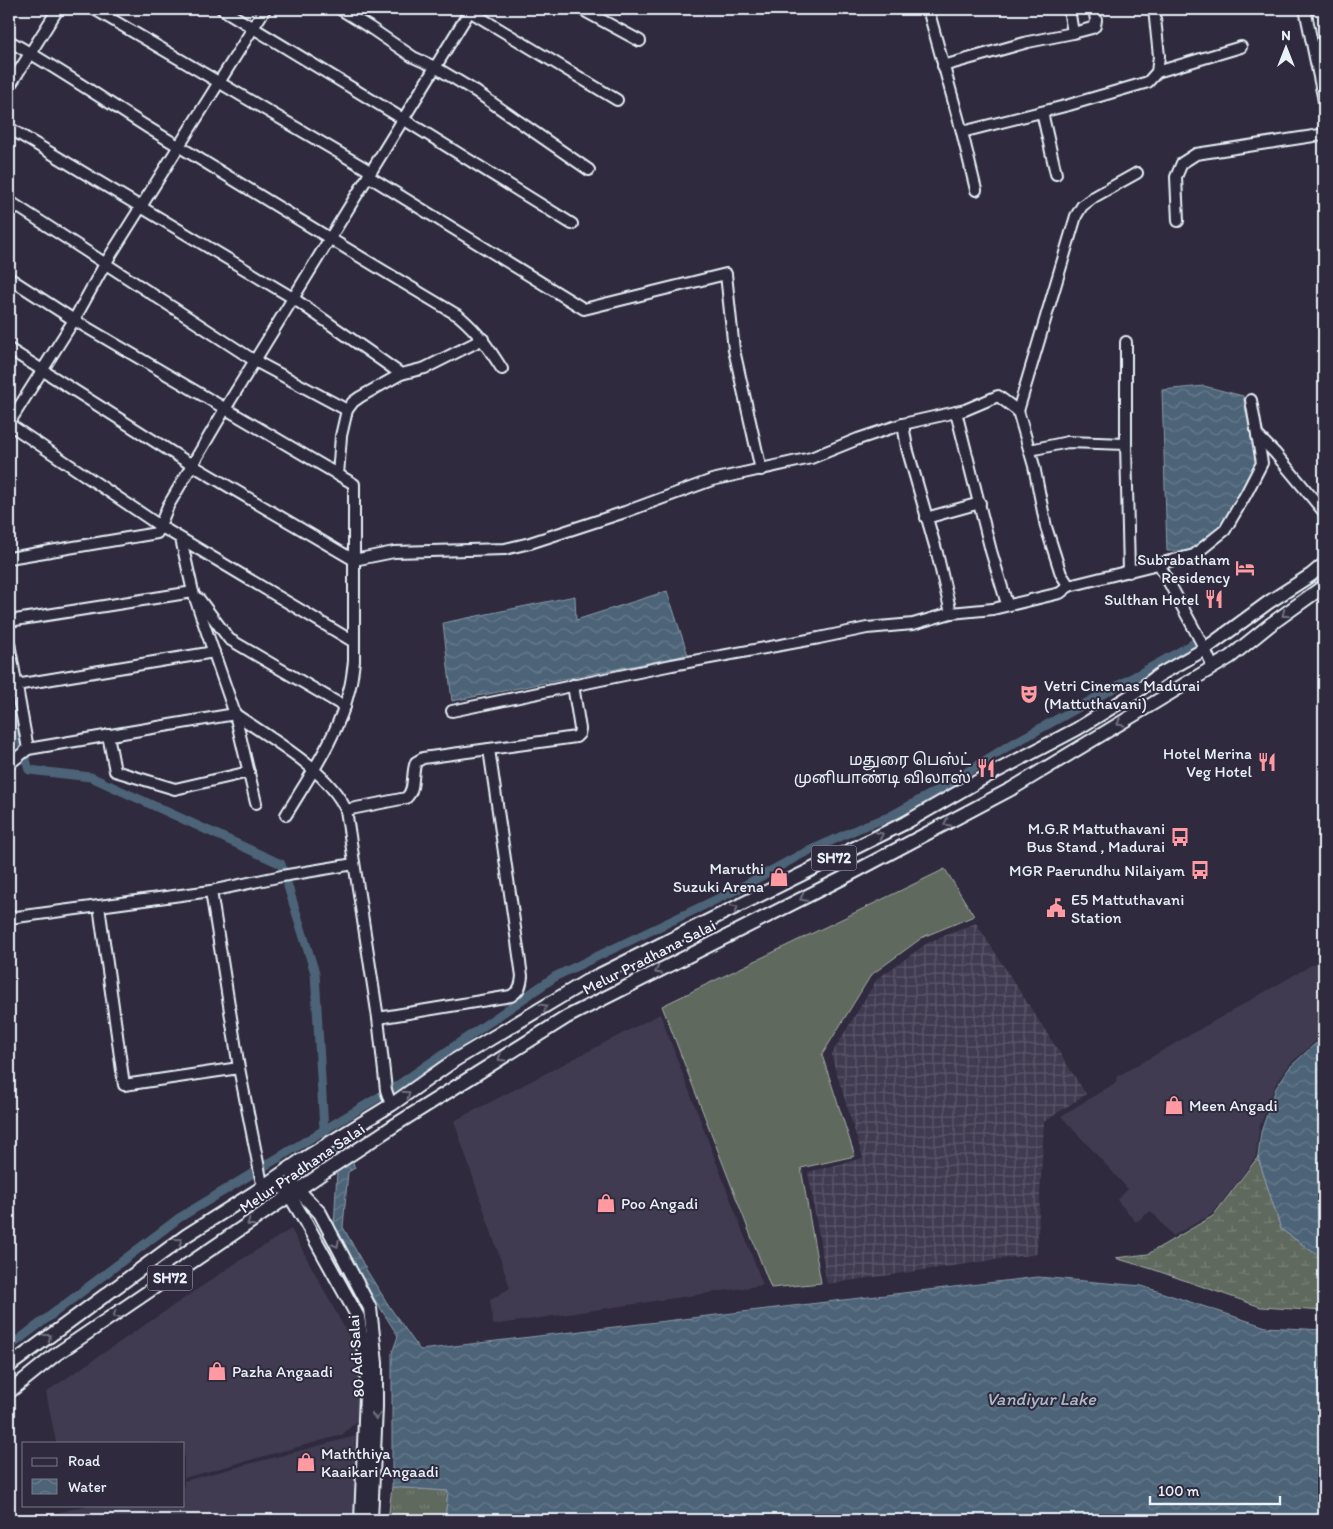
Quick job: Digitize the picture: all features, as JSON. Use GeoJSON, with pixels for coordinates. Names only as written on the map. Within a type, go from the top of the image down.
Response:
{"type":"FeatureCollection","features":[{"type":"Feature","properties":{"kind":"main road","name":"Melur Pradhana Salai"},"geometry":{"type":"LineString","coordinates":[[9,1366],[187,1235],[263,1182],[391,1105],[455,1060],[586,981],[905,824],[980,780],[1077,729],[1135,693],[1159,675],[1205,649],[1324,564]]}},
{"type":"Feature","properties":{"kind":"main road","name":"Melur Pradhana Salai"},"geometry":{"type":"LineString","coordinates":[[9,1392],[55,1355],[293,1192],[395,1125],[567,1017],[841,879],[1000,795],[1213,668],[1324,586]]}},
{"type":"Feature","properties":{"kind":"main road"},"geometry":{"type":"LineString","coordinates":[[263,1182],[293,1192],[300,1161]]}},
{"type":"Feature","properties":{"kind":"main road"},"geometry":{"type":"LineString","coordinates":[[320,1176],[314,1194],[320,1213]]}},
{"type":"Feature","properties":{"kind":"main road","name":"80 Adi Salai"},"geometry":{"type":"LineString","coordinates":[[293,1192],[320,1213],[370,1308],[376,1363],[371,1520]]}},
{"type":"Feature","properties":{"kind":"main road","name":"80 Adi Salai"},"geometry":{"type":"LineString","coordinates":[[293,1192],[305,1221],[358,1317],[360,1326],[367,1370],[361,1520]]}},
{"type":"Feature","properties":{"kind":"main road"},"geometry":{"type":"LineString","coordinates":[[267,1211],[290,1211],[305,1221]]}},
{"type":"Feature","properties":{"kind":"street"},"geometry":{"type":"LineString","coordinates":[[9,87],[58,9]]}},
{"type":"Feature","properties":{"kind":"street"},"geometry":{"type":"LineString","coordinates":[[94,9],[219,82],[584,309],[726,274],[734,350],[761,470]]}},
{"type":"Feature","properties":{"kind":"street"},"geometry":{"type":"LineString","coordinates":[[222,9],[403,118],[572,224]]}},
{"type":"Feature","properties":{"kind":"street"},"geometry":{"type":"LineString","coordinates":[[265,9],[105,264],[74,320],[9,424],[160,526],[354,642]]}},
{"type":"Feature","properties":{"kind":"street"},"geometry":{"type":"LineString","coordinates":[[340,9],[414,57],[475,91],[589,170]]}},
{"type":"Feature","properties":{"kind":"street"},"geometry":{"type":"LineString","coordinates":[[581,9],[640,42]]}},
{"type":"Feature","properties":{"kind":"street"},"geometry":{"type":"LineString","coordinates":[[928,9],[976,190]]}},
{"type":"Feature","properties":{"kind":"street"},"geometry":{"type":"LineString","coordinates":[[1068,9],[1073,33]]}},
{"type":"Feature","properties":{"kind":"street"},"geometry":{"type":"LineString","coordinates":[[943,66],[1028,42],[1092,28],[1095,26],[1096,20],[1094,9]]}},
{"type":"Feature","properties":{"kind":"street"},"geometry":{"type":"LineString","coordinates":[[1154,9],[1159,56],[1157,72]]}},
{"type":"Feature","properties":{"kind":"street"},"geometry":{"type":"LineString","coordinates":[[1305,9],[1324,101]]}},
{"type":"Feature","properties":{"kind":"street"},"geometry":{"type":"LineString","coordinates":[[9,558],[157,533],[168,506],[225,409],[469,10],[617,100]]}},
{"type":"Feature","properties":{"kind":"street"},"geometry":{"type":"LineString","coordinates":[[9,41],[30,52],[178,146],[459,316],[483,339],[502,369]]}},
{"type":"Feature","properties":{"kind":"street"},"geometry":{"type":"LineString","coordinates":[[962,132],[1148,82],[1157,72],[1241,47]]}},
{"type":"Feature","properties":{"kind":"street"},"geometry":{"type":"LineString","coordinates":[[1042,112],[1056,174]]}},
{"type":"Feature","properties":{"kind":"street"},"geometry":{"type":"LineString","coordinates":[[9,128],[293,298],[400,374]]}},
{"type":"Feature","properties":{"kind":"street"},"geometry":{"type":"LineString","coordinates":[[1178,221],[1176,178],[1182,163],[1196,154],[1324,133]]}},
{"type":"Feature","properties":{"kind":"street"},"geometry":{"type":"LineString","coordinates":[[1069,586],[1061,574],[1046,527],[1030,450],[1018,411],[1076,216],[1082,206],[1094,197],[1137,174]]}},
{"type":"Feature","properties":{"kind":"street"},"geometry":{"type":"LineString","coordinates":[[9,201],[255,361],[347,410]]}},
{"type":"Feature","properties":{"kind":"street"},"geometry":{"type":"LineString","coordinates":[[9,278],[74,320],[354,484],[354,660],[351,685],[338,726],[286,815]]}},
{"type":"Feature","properties":{"kind":"street"},"geometry":{"type":"LineString","coordinates":[[338,475],[340,436],[347,410],[353,402],[400,374],[425,368],[483,339]]}},
{"type":"Feature","properties":{"kind":"street"},"geometry":{"type":"LineString","coordinates":[[1126,342],[1129,572]]}},
{"type":"Feature","properties":{"kind":"street"},"geometry":{"type":"LineString","coordinates":[[9,349],[192,465],[354,560],[394,552],[505,549],[530,543],[625,512],[712,480],[811,458],[858,439],[903,424],[965,410],[998,396],[1018,411]]}},
{"type":"Feature","properties":{"kind":"street"},"geometry":{"type":"LineString","coordinates":[[452,711],[672,664],[867,628],[913,624],[951,613],[993,609],[1007,604],[1060,593],[1069,586],[1194,555],[1225,530],[1262,463],[1251,400]]}},
{"type":"Feature","properties":{"kind":"street"},"geometry":{"type":"LineString","coordinates":[[956,412],[991,551],[1007,604]]}},
{"type":"Feature","properties":{"kind":"street"},"geometry":{"type":"LineString","coordinates":[[903,424],[951,613]]}},
{"type":"Feature","properties":{"kind":"street"},"geometry":{"type":"LineString","coordinates":[[1257,435],[1275,453],[1324,512]]}},
{"type":"Feature","properties":{"kind":"street"},"geometry":{"type":"LineString","coordinates":[[1030,450],[1068,442],[1126,444]]}},
{"type":"Feature","properties":{"kind":"street"},"geometry":{"type":"LineString","coordinates":[[926,518],[980,503]]}},
{"type":"Feature","properties":{"kind":"street"},"geometry":{"type":"LineString","coordinates":[[181,539],[193,592],[235,714],[256,802]]}},
{"type":"Feature","properties":{"kind":"street"},"geometry":{"type":"LineString","coordinates":[[1159,564],[1205,649],[1213,668]]}},
{"type":"Feature","properties":{"kind":"street"},"geometry":{"type":"LineString","coordinates":[[9,622],[193,592]]}},
{"type":"Feature","properties":{"kind":"street"},"geometry":{"type":"LineString","coordinates":[[193,592],[229,639],[345,707]]}},
{"type":"Feature","properties":{"kind":"street"},"geometry":{"type":"LineString","coordinates":[[9,643],[27,750]]}},
{"type":"Feature","properties":{"kind":"street"},"geometry":{"type":"LineString","coordinates":[[16,685],[214,652]]}},
{"type":"Feature","properties":{"kind":"street"},"geometry":{"type":"LineString","coordinates":[[346,810],[406,798],[412,789],[416,762],[423,758],[576,737],[580,729],[573,685]]}},
{"type":"Feature","properties":{"kind":"street"},"geometry":{"type":"LineString","coordinates":[[12,762],[27,750],[235,714],[314,769],[341,799],[346,810],[378,1018],[386,1090],[391,1105]]}},
{"type":"Feature","properties":{"kind":"street"},"geometry":{"type":"LineString","coordinates":[[108,735],[115,771],[175,789],[248,772]]}},
{"type":"Feature","properties":{"kind":"street"},"geometry":{"type":"LineString","coordinates":[[378,1018],[511,996],[519,991],[522,976],[489,749]]}},
{"type":"Feature","properties":{"kind":"street"},"geometry":{"type":"LineString","coordinates":[[9,918],[211,891],[282,876],[354,864]]}},
{"type":"Feature","properties":{"kind":"street"},"geometry":{"type":"LineString","coordinates":[[211,891],[239,1068],[263,1182]]}},
{"type":"Feature","properties":{"kind":"street"},"geometry":{"type":"LineString","coordinates":[[99,906],[124,1085],[239,1068]]}},
{"type":"Feature","properties":{"kind":"shaded area"},"geometry":{"type":"Polygon","coordinates":[[[976,923],[1086,1094],[1044,1122],[1037,1254],[827,1284],[808,1172],[863,1158],[831,1055],[877,979],[929,942],[976,923]]]}},
{"type":"Feature","properties":{"kind":"shaded area","name":"Meen Angadi"},"geometry":{"type":"Polygon","coordinates":[[[1324,958],[1324,1038],[1316,1041],[1290,1064],[1275,1086],[1259,1129],[1256,1156],[1243,1175],[1212,1214],[1173,1236],[1151,1211],[1136,1222],[1117,1200],[1128,1189],[1061,1116],[1115,1083],[1118,1076],[1324,958]]]}},
{"type":"Feature","properties":{"kind":"shaded area","name":"Poo Angadi"},"geometry":{"type":"Polygon","coordinates":[[[660,1014],[763,1285],[493,1325],[490,1300],[510,1288],[454,1121],[660,1014]]]}},
{"type":"Feature","properties":{"kind":"shaded area","name":"Pazha Angaadi"},"geometry":{"type":"Polygon","coordinates":[[[291,1229],[357,1351],[358,1420],[342,1435],[185,1478],[185,1442],[56,1442],[46,1392],[239,1261],[291,1229]]]}},
{"type":"Feature","properties":{"kind":"shaded area","name":"Maththiya Kaaikari Angaadi"},"geometry":{"type":"Polygon","coordinates":[[[356,1436],[353,1520],[30,1520],[84,1506],[185,1506],[185,1481],[356,1436]]]}},
{"type":"Feature","properties":{"kind":"green space"},"geometry":{"type":"Polygon","coordinates":[[[945,869],[974,916],[923,937],[871,975],[822,1055],[855,1156],[801,1168],[821,1283],[771,1288],[662,1006],[945,869]]]}},
{"type":"Feature","properties":{"kind":"green space"},"geometry":{"type":"Polygon","coordinates":[[[1258,1157],[1281,1229],[1324,1260],[1324,1311],[1261,1307],[1115,1258],[1148,1254],[1213,1216],[1258,1157]]]}},
{"type":"Feature","properties":{"kind":"green space"},"geometry":{"type":"Polygon","coordinates":[[[392,1487],[448,1491],[445,1520],[388,1520],[392,1487]]]}},
{"type":"Feature","properties":{"kind":"water"},"geometry":{"type":"Polygon","coordinates":[[[1204,386],[1243,396],[1256,463],[1220,529],[1189,551],[1167,551],[1162,390],[1204,386]]]}},
{"type":"Feature","properties":{"kind":"water"},"geometry":{"type":"Polygon","coordinates":[[[667,591],[688,655],[452,701],[443,623],[575,596],[576,620],[667,591]]]}},
{"type":"Feature","properties":{"kind":"water"},"geometry":{"type":"Polygon","coordinates":[[[1324,1040],[1324,1260],[1281,1229],[1258,1157],[1261,1132],[1276,1088],[1290,1067],[1315,1044],[1324,1040]]]}},
{"type":"Feature","properties":{"kind":"water","name":"Vandiyur Lake"},"geometry":{"type":"Polygon","coordinates":[[[352,1161],[355,1168],[348,1172],[343,1227],[367,1271],[420,1350],[1038,1277],[1142,1286],[1266,1327],[1324,1330],[1324,1520],[445,1520],[448,1491],[392,1487],[392,1353],[398,1336],[360,1276],[334,1227],[337,1171],[352,1161]]]}},
{"type":"Feature","properties":{"kind":"waterway"},"geometry":{"type":"LineString","coordinates":[[9,1347],[179,1218],[394,1088],[556,976],[734,891],[800,855],[864,826],[889,817],[942,788],[1005,748],[1197,641]]}},
{"type":"Feature","properties":{"kind":"waterway"},"geometry":{"type":"LineString","coordinates":[[9,714],[13,716],[29,770],[91,777],[281,864],[315,973],[324,1130],[340,1168]]}},
{"type":"Feature","properties":{"kind":"place","name":"Subrabatham Residency"},"geometry":{"type":"Point","coordinates":[1245,568]}},
{"type":"Feature","properties":{"kind":"place","name":"Sulthan Hotel"},"geometry":{"type":"Point","coordinates":[1214,599]}},
{"type":"Feature","properties":{"kind":"place","name":"Vetri Cinemas Madurai (Mattuthavani)"},"geometry":{"type":"Point","coordinates":[1029,694]}},
{"type":"Feature","properties":{"kind":"place","name":"Hotel Merina Veg Hotel"},"geometry":{"type":"Point","coordinates":[1267,762]}},
{"type":"Feature","properties":{"kind":"place","name":"மதுரை பெஸ்ட் முனியாண்டி விலாஸ்"},"geometry":{"type":"Point","coordinates":[986,768]}},
{"type":"Feature","properties":{"kind":"place","name":"M.G.R Mattuthavani Bus Stand , Madurai"},"geometry":{"type":"Point","coordinates":[1180,837]}},
{"type":"Feature","properties":{"kind":"place","name":"MGR Paerundhu Nilaiyam"},"geometry":{"type":"Point","coordinates":[1200,870]}},
{"type":"Feature","properties":{"kind":"place","name":"Maruthi Suzuki Arena"},"geometry":{"type":"Point","coordinates":[779,877]}},
{"type":"Feature","properties":{"kind":"place","name":"E5 Mattuthavani Station"},"geometry":{"type":"Point","coordinates":[1056,908]}},
{"type":"Feature","properties":{"kind":"place","name":"Meen Angadi"},"geometry":{"type":"Point","coordinates":[1174,1105]}},
{"type":"Feature","properties":{"kind":"place","name":"Poo Angadi"},"geometry":{"type":"Point","coordinates":[606,1203]}},
{"type":"Feature","properties":{"kind":"place","name":"Pazha Angaadi"},"geometry":{"type":"Point","coordinates":[217,1371]}},
{"type":"Feature","properties":{"kind":"place","name":"Maththiya Kaaikari Angaadi"},"geometry":{"type":"Point","coordinates":[306,1462]}}]}
